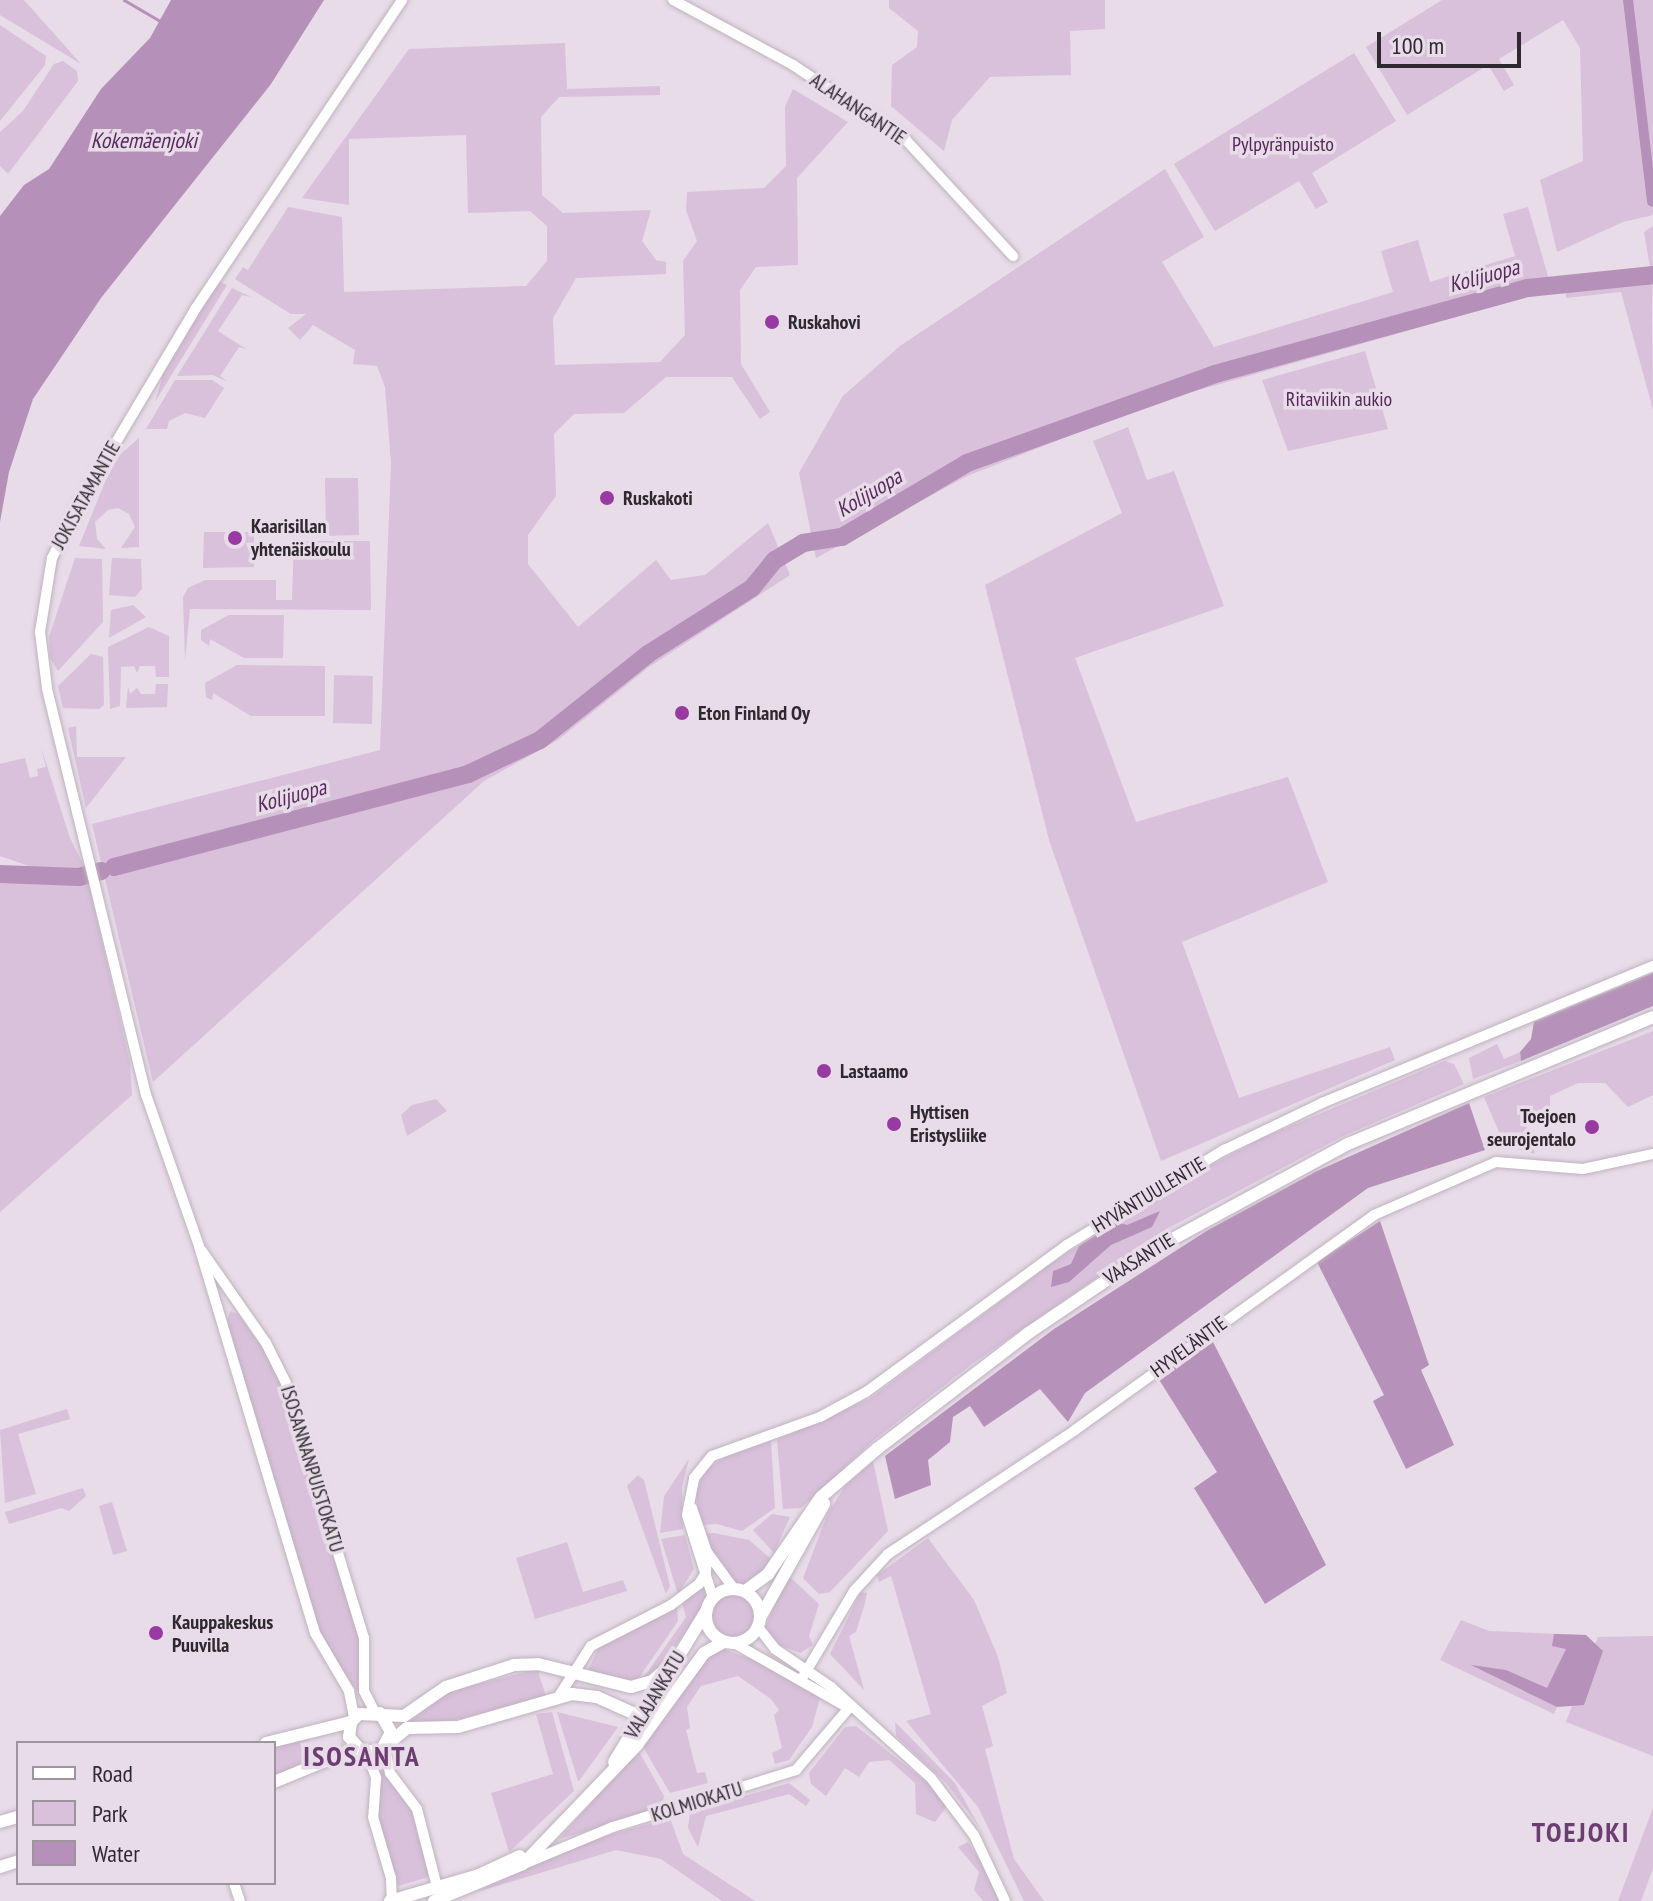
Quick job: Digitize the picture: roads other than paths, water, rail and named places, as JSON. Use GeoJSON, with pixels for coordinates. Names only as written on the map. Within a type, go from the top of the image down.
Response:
{"type":"FeatureCollection","features":[{"type":"Feature","properties":{"kind":"main road","name":"VAASANTIE"},"geometry":{"type":"LineString","coordinates":[[739,1590],[768,1574],[821,1497],[851,1472],[994,1358],[1158,1247],[1310,1163],[1457,1097],[1653,1017]]}},
{"type":"Feature","properties":{"kind":"main road","name":"VAASANTIE"},"geometry":{"type":"LineString","coordinates":[[760,1622],[798,1545],[851,1472]]}},
{"type":"Feature","properties":{"kind":"main road"},"geometry":{"type":"LineString","coordinates":[[739,1590],[756,1601],[760,1622],[749,1639],[729,1643],[710,1630],[706,1611],[713,1598],[739,1590]]}},
{"type":"Feature","properties":{"kind":"main road","name":"VALAJANKATU"},"geometry":{"type":"LineString","coordinates":[[604,1779],[706,1611]]}},
{"type":"Feature","properties":{"kind":"main road","name":"VALAJANKATU"},"geometry":{"type":"LineString","coordinates":[[431,1901],[523,1864],[604,1779],[662,1711],[704,1653],[729,1643]]}},
{"type":"Feature","properties":{"kind":"main road"},"geometry":{"type":"LineString","coordinates":[[274,1741],[377,1712],[404,1716],[446,1687],[514,1665],[575,1672],[638,1687],[674,1662]]}},
{"type":"Feature","properties":{"kind":"main road"},"geometry":{"type":"LineString","coordinates":[[276,1781],[347,1752],[365,1754],[387,1746],[407,1728],[458,1727],[559,1696],[585,1694],[642,1717],[662,1711]]}},
{"type":"Feature","properties":{"kind":"main road"},"geometry":{"type":"LineString","coordinates":[[377,1712],[390,1726],[387,1746]]}},
{"type":"Feature","properties":{"kind":"main road"},"geometry":{"type":"LineString","coordinates":[[353,1720],[349,1737],[365,1754]]}},
{"type":"Feature","properties":{"kind":"main road","name":"VALAJANKATU"},"geometry":{"type":"LineString","coordinates":[[391,1901],[513,1860],[550,1838]]}},
{"type":"Feature","properties":{"kind":"street","name":"JOKISATAMANTIE"},"geometry":{"type":"LineString","coordinates":[[165,1154],[138,1067],[41,656],[41,612],[52,558],[78,506],[196,308],[402,0]]}},
{"type":"Feature","properties":{"kind":"street","name":"ALAHANGANTIE"},"geometry":{"type":"LineString","coordinates":[[673,0],[793,65],[906,140],[1013,256]]}},
{"type":"Feature","properties":{"kind":"street","name":"HYVÄNTUULENTIE"},"geometry":{"type":"LineString","coordinates":[[739,1590],[702,1553],[689,1491],[712,1456],[820,1417],[866,1392],[1067,1245],[1200,1163],[1322,1103],[1653,966]]}},
{"type":"Feature","properties":{"kind":"street","name":"ISOSANNANPUISTOKATU"},"geometry":{"type":"LineString","coordinates":[[165,1154],[199,1246],[315,1633],[349,1691],[353,1720]]}},
{"type":"Feature","properties":{"kind":"street","name":"HYVELÄNTIE"},"geometry":{"type":"LineString","coordinates":[[804,1675],[854,1591],[888,1554],[1075,1430],[1362,1222],[1496,1162],[1583,1169],[1653,1154]]}},
{"type":"Feature","properties":{"kind":"street","name":"ISOSANNANPUISTOKATU"},"geometry":{"type":"LineString","coordinates":[[199,1246],[266,1343],[286,1383],[364,1638],[364,1691],[377,1712]]}},
{"type":"Feature","properties":{"kind":"street"},"geometry":{"type":"LineString","coordinates":[[702,1553],[713,1598]]}},
{"type":"Feature","properties":{"kind":"street"},"geometry":{"type":"LineString","coordinates":[[687,1593],[702,1553]]}},
{"type":"Feature","properties":{"kind":"street"},"geometry":{"type":"LineString","coordinates":[[559,1696],[600,1639],[687,1593],[706,1573]]}},
{"type":"Feature","properties":{"kind":"street"},"geometry":{"type":"LineString","coordinates":[[760,1622],[775,1649],[902,1750],[960,1812],[1005,1901]]}},
{"type":"Feature","properties":{"kind":"street"},"geometry":{"type":"LineString","coordinates":[[729,1643],[804,1675]]}},
{"type":"Feature","properties":{"kind":"street","name":"KOLMIOKATU"},"geometry":{"type":"LineString","coordinates":[[523,1864],[560,1845],[796,1770],[849,1708]]}},
{"type":"Feature","properties":{"kind":"street"},"geometry":{"type":"LineString","coordinates":[[387,1746],[390,1773],[417,1809],[440,1886],[431,1901]]}},
{"type":"Feature","properties":{"kind":"street"},"geometry":{"type":"LineString","coordinates":[[365,1754],[376,1778],[373,1817],[391,1878],[391,1901]]}},
{"type":"Feature","properties":{"kind":"water","name":"Kokemäenjoki"},"geometry":{"type":"Polygon","coordinates":[[[171,0],[324,0],[271,84],[101,298],[33,399],[9,472],[0,522],[0,216],[24,185],[49,169],[101,89],[150,38],[171,0]]]}},
{"type":"Feature","properties":{"kind":"waterway"},"geometry":{"type":"LineString","coordinates":[[124,0],[160,21]]}},
{"type":"Feature","properties":{"kind":"waterway"},"geometry":{"type":"LineString","coordinates":[[1628,0],[1652,202]]}},
{"type":"Feature","properties":{"kind":"waterway","name":"Kolijuopa"},"geometry":{"type":"LineString","coordinates":[[114,867],[468,774],[540,740],[648,654],[752,588],[775,560],[803,543],[842,537],[967,463],[1215,374],[1528,288],[1653,275]]}},
{"type":"Feature","properties":{"kind":"waterway","name":"Kolijuopa"},"geometry":{"type":"LineString","coordinates":[[0,874],[79,877],[101,871]]}},
{"type":"Feature","properties":{"kind":"place","name":"Ruskahovi"},"geometry":{"type":"Point","coordinates":[772,322]}},
{"type":"Feature","properties":{"kind":"place","name":"Ruskakoti"},"geometry":{"type":"Point","coordinates":[607,498]}},
{"type":"Feature","properties":{"kind":"place","name":"Kaarisillan yhtenäiskoulu"},"geometry":{"type":"Point","coordinates":[235,538]}},
{"type":"Feature","properties":{"kind":"place","name":"Eton Finland Oy"},"geometry":{"type":"Point","coordinates":[682,713]}},
{"type":"Feature","properties":{"kind":"place","name":"Lastaamo"},"geometry":{"type":"Point","coordinates":[824,1071]}},
{"type":"Feature","properties":{"kind":"place","name":"Hyttisen Eristysliike"},"geometry":{"type":"Point","coordinates":[894,1124]}},
{"type":"Feature","properties":{"kind":"place","name":"Toejoen seurojentalo"},"geometry":{"type":"Point","coordinates":[1592,1127]}},
{"type":"Feature","properties":{"kind":"place","name":"Kauppakeskus Puuvilla"},"geometry":{"type":"Point","coordinates":[156,1633]}},
{"type":"Feature","properties":{"kind":"district","name":"ISOSANTA"},"geometry":{"type":"Point","coordinates":[362,1756]}},
{"type":"Feature","properties":{"kind":"district","name":"TOEJOKI"},"geometry":{"type":"Point","coordinates":[1581,1832]}},
{"type":"Feature","properties":{"kind":"park label","name":"Pylpyränpuisto"},"geometry":{"type":"Point","coordinates":[1283,144]}},
{"type":"Feature","properties":{"kind":"park label","name":"Ritaviikin aukio"},"geometry":{"type":"Point","coordinates":[1339,399]}}]}
